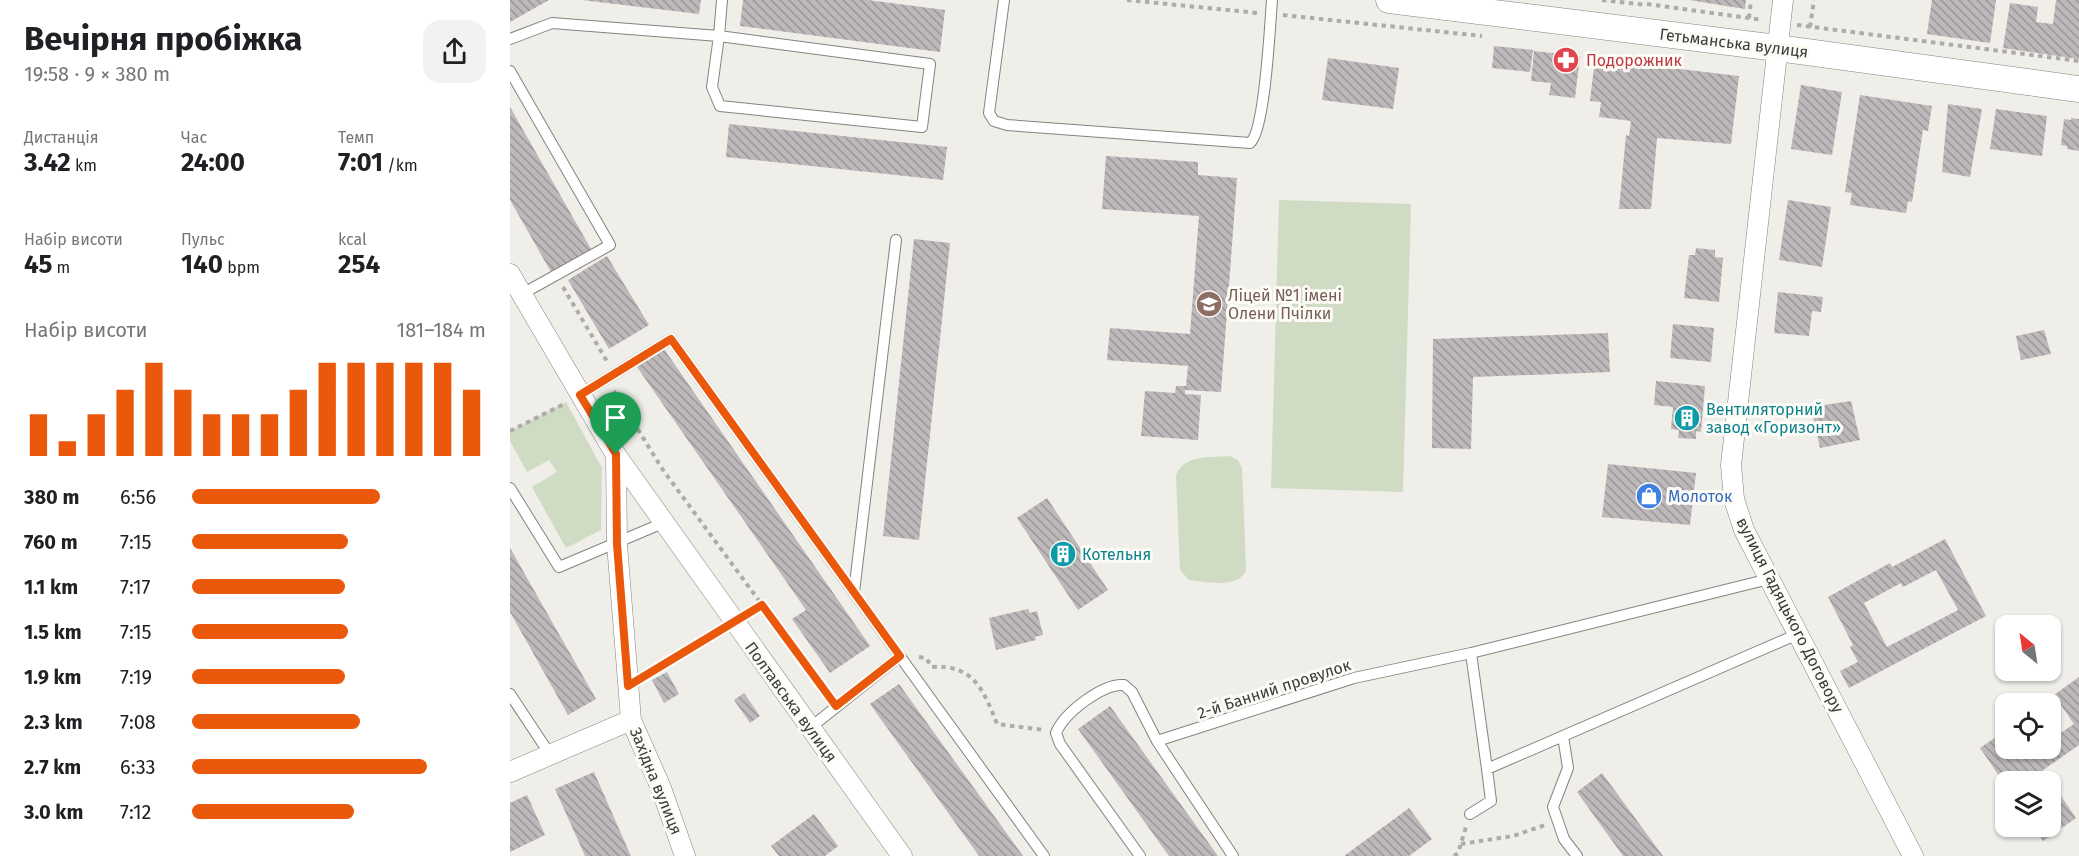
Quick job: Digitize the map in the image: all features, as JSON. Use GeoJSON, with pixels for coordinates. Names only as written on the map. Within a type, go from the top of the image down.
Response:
{"type":"FeatureCollection","features":[{"type":"Feature","properties":{"kind":"street","name":"Гетьманська вулиця"},"geometry":{"type":"LineString","coordinates":[[1389,0],[1779,35],[2079,89]]}},
{"type":"Feature","properties":{"kind":"street","name":"вулиця Гадяцького Договору"},"geometry":{"type":"LineString","coordinates":[[1783,0],[1731,465],[1734,499],[1744,530],[1913,856]]}},
{"type":"Feature","properties":{"kind":"street","name":"Полтавська вулиця"},"geometry":{"type":"LineString","coordinates":[[510,274],[616,454],[733,622],[902,856]]}},
{"type":"Feature","properties":{"kind":"street","name":"Західна вулиця"},"geometry":{"type":"LineString","coordinates":[[616,454],[617,544],[631,720],[661,788],[686,856]]}},
{"type":"Feature","properties":{"kind":"street"},"geometry":{"type":"LineString","coordinates":[[510,772],[631,720]]}},
{"type":"Feature","properties":{"kind":"lane"},"geometry":{"type":"LineString","coordinates":[[510,39],[552,22],[719,36],[930,64],[922,127],[720,106],[712,87],[719,36],[722,0]]}},
{"type":"Feature","properties":{"kind":"lane"},"geometry":{"type":"LineString","coordinates":[[1004,0],[989,113],[994,121],[1006,125],[1250,143],[1256,139],[1261,119],[1272,0]]}},
{"type":"Feature","properties":{"kind":"lane"},"geometry":{"type":"LineString","coordinates":[[510,71],[610,245],[522,294]]}},
{"type":"Feature","properties":{"kind":"lane"},"geometry":{"type":"LineString","coordinates":[[854,592],[896,240]]}},
{"type":"Feature","properties":{"kind":"lane"},"geometry":{"type":"LineString","coordinates":[[580,395],[671,339],[1044,856]]}},
{"type":"Feature","properties":{"kind":"lane"},"geometry":{"type":"LineString","coordinates":[[510,488],[560,567],[663,523]]}},
{"type":"Feature","properties":{"kind":"lane","name":"2-й Банний провулок"},"geometry":{"type":"LineString","coordinates":[[1158,741],[1354,678],[1471,654],[1769,579]]}},
{"type":"Feature","properties":{"kind":"lane"},"geometry":{"type":"LineString","coordinates":[[1487,769],[1798,634]]}},
{"type":"Feature","properties":{"kind":"lane"},"geometry":{"type":"LineString","coordinates":[[1470,814],[1491,801],[1471,654]]}},
{"type":"Feature","properties":{"kind":"lane"},"geometry":{"type":"LineString","coordinates":[[810,728],[900,656]]}},
{"type":"Feature","properties":{"kind":"lane"},"geometry":{"type":"LineString","coordinates":[[1140,856],[1060,744],[1056,733],[1067,714],[1112,685],[1124,685],[1132,692],[1158,741],[1233,856]]}},
{"type":"Feature","properties":{"kind":"lane"},"geometry":{"type":"LineString","coordinates":[[510,694],[551,756]]}},
{"type":"Feature","properties":{"kind":"lane"},"geometry":{"type":"LineString","coordinates":[[1563,736],[1568,768],[1553,807],[1564,839],[1577,856]]}},
{"type":"Feature","properties":{"kind":"path"},"geometry":{"type":"LineString","coordinates":[[1602,0],[1749,18],[1779,35],[1810,27],[2079,61]]}},
{"type":"Feature","properties":{"kind":"path"},"geometry":{"type":"LineString","coordinates":[[1749,18],[1751,0]]}},
{"type":"Feature","properties":{"kind":"path"},"geometry":{"type":"LineString","coordinates":[[1810,27],[1814,0]]}},
{"type":"Feature","properties":{"kind":"path"},"geometry":{"type":"LineString","coordinates":[[556,275],[663,470],[836,706]]}},
{"type":"Feature","properties":{"kind":"path"},"geometry":{"type":"LineString","coordinates":[[510,431],[580,395]]}},
{"type":"Feature","properties":{"kind":"path"},"geometry":{"type":"LineString","coordinates":[[628,686],[762,605]]}},
{"type":"Feature","properties":{"kind":"path"},"geometry":{"type":"LineString","coordinates":[[900,656],[926,658],[932,667],[948,666],[969,675],[983,688],[997,724],[1034,727],[1056,733]]}},
{"type":"Feature","properties":{"kind":"path"},"geometry":{"type":"LineString","coordinates":[[1454,856],[1458,853],[1470,814]]}},
{"type":"Feature","properties":{"kind":"path"},"geometry":{"type":"LineString","coordinates":[[1461,844],[1513,836],[1557,820]]}},
{"type":"Feature","properties":{"kind":"green space"},"geometry":{"type":"Polygon","coordinates":[[[1279,200],[1411,204],[1403,492],[1271,488],[1279,200]]]}},
{"type":"Feature","properties":{"kind":"green space"},"geometry":{"type":"Polygon","coordinates":[[[566,402],[602,468],[601,530],[566,548],[532,487],[557,472],[549,460],[527,472],[510,441],[510,431],[566,402]]]}},
{"type":"Feature","properties":{"kind":"green space"},"geometry":{"type":"Polygon","coordinates":[[[1230,456],[1238,460],[1242,468],[1246,570],[1242,576],[1229,582],[1212,583],[1189,580],[1180,570],[1176,475],[1185,463],[1192,460],[1230,456]]]}},
{"type":"Feature","properties":{"kind":"building"},"geometry":{"type":"Polygon","coordinates":[[[510,0],[549,0],[510,22],[510,0]]]}},
{"type":"Feature","properties":{"kind":"building"},"geometry":{"type":"Polygon","coordinates":[[[582,0],[701,0],[699,14],[582,0]]]}},
{"type":"Feature","properties":{"kind":"building"},"geometry":{"type":"Polygon","coordinates":[[[743,0],[868,0],[945,10],[940,52],[740,26],[743,0]]]}},
{"type":"Feature","properties":{"kind":"building"},"geometry":{"type":"Polygon","coordinates":[[[1689,0],[1746,0],[1745,9],[1689,0]]]}},
{"type":"Feature","properties":{"kind":"building"},"geometry":{"type":"Polygon","coordinates":[[[1932,0],[1996,0],[1990,43],[1927,34],[1932,0]]]}},
{"type":"Feature","properties":{"kind":"building"},"geometry":{"type":"Polygon","coordinates":[[[2056,0],[2079,0],[2079,59],[2003,48],[2010,3],[2038,7],[2036,22],[2053,24],[2056,0]]]}},
{"type":"Feature","properties":{"kind":"building"},"geometry":{"type":"Polygon","coordinates":[[[1494,46],[1533,50],[1530,72],[1492,68],[1494,46]]]}},
{"type":"Feature","properties":{"kind":"building"},"geometry":{"type":"Polygon","coordinates":[[[1534,51],[1580,56],[1575,98],[1549,95],[1551,83],[1531,81],[1534,51]]]}},
{"type":"Feature","properties":{"kind":"building"},"geometry":{"type":"Polygon","coordinates":[[[1328,58],[1399,68],[1393,109],[1322,100],[1328,58]]]}},
{"type":"Feature","properties":{"kind":"building"},"geometry":{"type":"Polygon","coordinates":[[[1595,59],[1739,76],[1731,144],[1657,138],[1651,209],[1619,209],[1626,135],[1629,136],[1631,121],[1599,117],[1601,102],[1590,101],[1595,59]]]}},
{"type":"Feature","properties":{"kind":"building"},"geometry":{"type":"Polygon","coordinates":[[[1801,85],[1842,92],[1832,155],[1791,149],[1801,85]]]}},
{"type":"Feature","properties":{"kind":"building"},"geometry":{"type":"Polygon","coordinates":[[[1860,95],[1932,106],[1928,131],[1923,130],[1912,202],[1908,201],[1906,213],[1850,205],[1852,193],[1845,192],[1860,95]]]}},
{"type":"Feature","properties":{"kind":"building"},"geometry":{"type":"Polygon","coordinates":[[[1948,104],[1982,109],[1970,177],[1942,172],[1948,104]]]}},
{"type":"Feature","properties":{"kind":"building"},"geometry":{"type":"Polygon","coordinates":[[[510,107],[591,249],[551,272],[510,200],[510,107]]]}},
{"type":"Feature","properties":{"kind":"building"},"geometry":{"type":"Polygon","coordinates":[[[1996,109],[2047,116],[2042,156],[1990,149],[1996,109]]]}},
{"type":"Feature","properties":{"kind":"building"},"geometry":{"type":"Polygon","coordinates":[[[2071,118],[2079,119],[2079,151],[2067,149],[2067,146],[2061,145],[2064,119],[2071,120],[2071,118]]]}},
{"type":"Feature","properties":{"kind":"building"},"geometry":{"type":"Polygon","coordinates":[[[729,124],[947,147],[943,180],[726,157],[729,124]]]}},
{"type":"Feature","properties":{"kind":"building"},"geometry":{"type":"Polygon","coordinates":[[[1106,156],[1198,162],[1198,175],[1237,178],[1221,392],[1185,390],[1185,394],[1201,395],[1198,440],[1141,436],[1145,391],[1175,393],[1176,386],[1186,386],[1188,366],[1107,360],[1110,328],[1190,334],[1199,216],[1102,209],[1106,156]]]}},
{"type":"Feature","properties":{"kind":"building"},"geometry":{"type":"Polygon","coordinates":[[[1788,200],[1831,207],[1822,267],[1779,260],[1788,200]]]}},
{"type":"Feature","properties":{"kind":"building"},"geometry":{"type":"Polygon","coordinates":[[[914,239],[950,243],[919,540],[883,536],[914,239]]]}},
{"type":"Feature","properties":{"kind":"building"},"geometry":{"type":"Polygon","coordinates":[[[1696,248],[1715,250],[1715,257],[1723,258],[1719,302],[1684,298],[1689,255],[1695,255],[1696,248]]]}},
{"type":"Feature","properties":{"kind":"building"},"geometry":{"type":"Polygon","coordinates":[[[607,256],[649,325],[609,349],[568,280],[607,256]]]}},
{"type":"Feature","properties":{"kind":"building"},"geometry":{"type":"Polygon","coordinates":[[[1778,292],[1823,297],[1821,312],[1812,311],[1809,336],[1774,333],[1778,292]]]}},
{"type":"Feature","properties":{"kind":"building"},"geometry":{"type":"Polygon","coordinates":[[[1673,324],[1714,328],[1711,362],[1670,358],[1673,324]]]}},
{"type":"Feature","properties":{"kind":"building"},"geometry":{"type":"Polygon","coordinates":[[[2044,330],[2051,354],[2021,360],[2016,336],[2044,330]]]}},
{"type":"Feature","properties":{"kind":"building"},"geometry":{"type":"Polygon","coordinates":[[[1608,333],[1610,372],[1473,377],[1471,449],[1432,448],[1433,339],[1608,333]]]}},
{"type":"Feature","properties":{"kind":"building"},"geometry":{"type":"Polygon","coordinates":[[[664,349],[870,646],[830,673],[792,619],[806,610],[637,367],[664,349]]]}},
{"type":"Feature","properties":{"kind":"building","name":"Вентиляторний завод «Горизонт»"},"geometry":{"type":"Polygon","coordinates":[[[1656,381],[1705,386],[1701,432],[1696,431],[1696,439],[1678,438],[1679,430],[1671,429],[1673,407],[1654,405],[1656,381]]]}},
{"type":"Feature","properties":{"kind":"building"},"geometry":{"type":"Polygon","coordinates":[[[1851,401],[1860,440],[1820,448],[1811,407],[1851,401]]]}},
{"type":"Feature","properties":{"kind":"building"},"geometry":{"type":"Polygon","coordinates":[[[1608,464],[1696,473],[1690,525],[1602,517],[1608,464]]]}},
{"type":"Feature","properties":{"kind":"building","name":"Котельня"},"geometry":{"type":"Polygon","coordinates":[[[1047,498],[1108,590],[1078,610],[1017,518],[1047,498]]]}},
{"type":"Feature","properties":{"kind":"building"},"geometry":{"type":"Polygon","coordinates":[[[1945,539],[1986,616],[1849,688],[1840,671],[1858,662],[1850,647],[1853,645],[1828,597],[1890,563],[1892,567],[1945,539]],[[1936,570],[1903,587],[1901,583],[1864,603],[1887,647],[1958,610],[1936,570]]]}},
{"type":"Feature","properties":{"kind":"building"},"geometry":{"type":"Polygon","coordinates":[[[510,548],[596,699],[568,715],[510,612],[510,548]]]}},
{"type":"Feature","properties":{"kind":"building"},"geometry":{"type":"Polygon","coordinates":[[[1028,609],[1030,613],[1037,611],[1043,635],[1035,637],[1036,640],[996,650],[989,618],[1028,609]]]}},
{"type":"Feature","properties":{"kind":"building"},"geometry":{"type":"Polygon","coordinates":[[[667,672],[679,694],[664,703],[652,680],[667,672]]]}},
{"type":"Feature","properties":{"kind":"building"},"geometry":{"type":"Polygon","coordinates":[[[2079,677],[2079,745],[2061,758],[2061,733],[2074,724],[2061,705],[2061,693],[2057,693],[2079,677]]]}},
{"type":"Feature","properties":{"kind":"building"},"geometry":{"type":"Polygon","coordinates":[[[899,684],[1023,856],[979,856],[870,704],[899,684]]]}},
{"type":"Feature","properties":{"kind":"building"},"geometry":{"type":"Polygon","coordinates":[[[744,693],[760,716],[750,723],[734,700],[744,693]]]}},
{"type":"Feature","properties":{"kind":"building"},"geometry":{"type":"Polygon","coordinates":[[[1110,706],[1218,856],[1169,856],[1078,729],[1110,706]]]}},
{"type":"Feature","properties":{"kind":"building"},"geometry":{"type":"Polygon","coordinates":[[[1995,738],[1995,759],[2059,759],[2044,771],[1996,771],[1980,748],[1995,738]]]}},
{"type":"Feature","properties":{"kind":"building"},"geometry":{"type":"Polygon","coordinates":[[[594,772],[631,856],[585,856],[555,789],[594,772]]]}},
{"type":"Feature","properties":{"kind":"building"},"geometry":{"type":"Polygon","coordinates":[[[1602,773],[1663,856],[1623,856],[1577,792],[1602,773]]]}},
{"type":"Feature","properties":{"kind":"building"},"geometry":{"type":"Polygon","coordinates":[[[527,795],[545,835],[510,852],[510,803],[527,795]]]}},
{"type":"Feature","properties":{"kind":"building"},"geometry":{"type":"Polygon","coordinates":[[[2061,796],[2076,818],[2061,828],[2061,796]]]}},
{"type":"Feature","properties":{"kind":"building"},"geometry":{"type":"Polygon","coordinates":[[[1409,808],[1432,839],[1409,856],[1344,856],[1409,808]]]}},
{"type":"Feature","properties":{"kind":"building"},"geometry":{"type":"Polygon","coordinates":[[[814,814],[838,846],[825,856],[779,856],[771,846],[814,814]]]}},
{"type":"Feature","properties":{"kind":"place","name":"Подорожник"},"geometry":{"type":"Point","coordinates":[1566,60]}},
{"type":"Feature","properties":{"kind":"place","name":"Ліцей №1 імені Олени Пчілки"},"geometry":{"type":"Point","coordinates":[1209,304]}},
{"type":"Feature","properties":{"kind":"place","name":"Вентиляторний завод «Горизонт»"},"geometry":{"type":"Point","coordinates":[1687,418]}},
{"type":"Feature","properties":{"kind":"place","name":"Молоток"},"geometry":{"type":"Point","coordinates":[1649,496]}},
{"type":"Feature","properties":{"kind":"place","name":"Котельня"},"geometry":{"type":"Point","coordinates":[1063,554]}},
{"type":"Feature","properties":{"kind":"route"},"geometry":{"type":"LineString","coordinates":[[671,339],[900,656],[836,706],[762,605],[628,686],[617,544],[616,454],[580,395],[671,339]]}}]}
